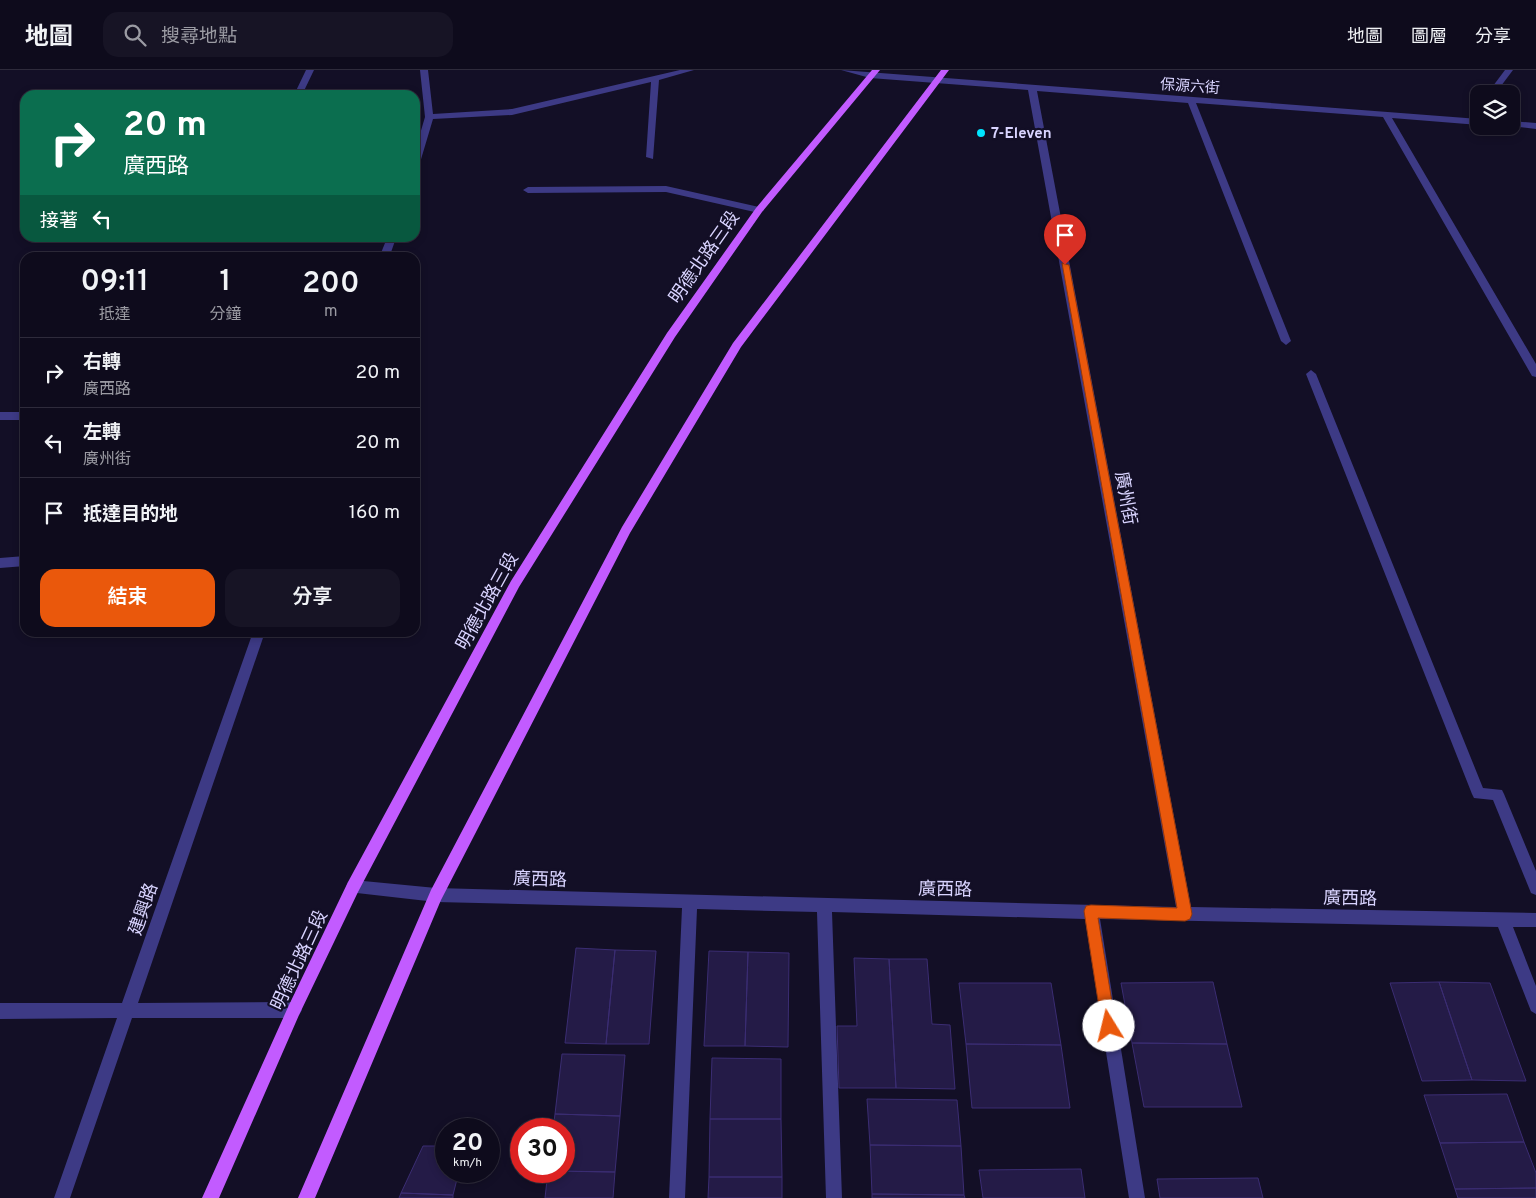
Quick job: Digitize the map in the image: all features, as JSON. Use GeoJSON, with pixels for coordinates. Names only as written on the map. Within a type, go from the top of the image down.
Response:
{"type":"FeatureCollection","features":[{"type":"Feature","properties":{"kind":"main road"},"geometry":{"type":"LineString","coordinates":[[306,1198],[436,895],[626,530],[737,345],[945,70]]}},
{"type":"Feature","properties":{"kind":"main road","name":"明德北路三段"},"geometry":{"type":"LineString","coordinates":[[210,1198],[294,1010],[353,887],[515,584],[671,335],[759,210],[873,73]]}},
{"type":"Feature","properties":{"kind":"street"},"geometry":{"type":"LineString","coordinates":[[300,90],[310,70]]}},
{"type":"Feature","properties":{"kind":"street"},"geometry":{"type":"LineString","coordinates":[[420,140],[429,117],[424,70]]}},
{"type":"Feature","properties":{"kind":"street"},"geometry":{"type":"LineString","coordinates":[[429,117],[512,112],[690,70]]}},
{"type":"Feature","properties":{"kind":"street","name":"保源六街"},"geometry":{"type":"LineString","coordinates":[[844,70],[937,81],[1470,122]]}},
{"type":"Feature","properties":{"kind":"street"},"geometry":{"type":"LineString","coordinates":[[1498,85],[1509,70]]}},
{"type":"Feature","properties":{"kind":"street"},"geometry":{"type":"LineString","coordinates":[[650,157],[655,78]]}},
{"type":"Feature","properties":{"kind":"street","name":"廣州街"},"geometry":{"type":"LineString","coordinates":[[1032,88],[1185,914]]}},
{"type":"Feature","properties":{"kind":"street"},"geometry":{"type":"LineString","coordinates":[[1191,100],[1286,341]]}},
{"type":"Feature","properties":{"kind":"street"},"geometry":{"type":"LineString","coordinates":[[1386,115],[1536,373]]}},
{"type":"Feature","properties":{"kind":"street"},"geometry":{"type":"LineString","coordinates":[[1520,125],[1536,126]]}},
{"type":"Feature","properties":{"kind":"street"},"geometry":{"type":"LineString","coordinates":[[528,190],[666,189],[759,210]]}},
{"type":"Feature","properties":{"kind":"street"},"geometry":{"type":"LineString","coordinates":[[1311,374],[1479,794],[1497,794],[1536,888]]}},
{"type":"Feature","properties":{"kind":"street"},"geometry":{"type":"LineString","coordinates":[[0,416],[20,416]]}},
{"type":"Feature","properties":{"kind":"street"},"geometry":{"type":"LineString","coordinates":[[0,563],[20,561]]}},
{"type":"Feature","properties":{"kind":"street","name":"建興路"},"geometry":{"type":"LineString","coordinates":[[62,1198],[257,637]]}},
{"type":"Feature","properties":{"kind":"street","name":"廣西路"},"geometry":{"type":"LineString","coordinates":[[353,887],[436,895],[1185,914],[1536,920]]}},
{"type":"Feature","properties":{"kind":"street"},"geometry":{"type":"LineString","coordinates":[[677,1198],[690,902]]}},
{"type":"Feature","properties":{"kind":"street"},"geometry":{"type":"LineString","coordinates":[[824,905],[834,1198]]}},
{"type":"Feature","properties":{"kind":"street"},"geometry":{"type":"LineString","coordinates":[[1091,911],[1136,1198]]}},
{"type":"Feature","properties":{"kind":"street"},"geometry":{"type":"LineString","coordinates":[[1503,920],[1536,1006]]}},
{"type":"Feature","properties":{"kind":"street"},"geometry":{"type":"LineString","coordinates":[[0,1011],[294,1010]]}},
{"type":"Feature","properties":{"kind":"building"},"geometry":{"type":"Polygon","coordinates":[[[576,948],[615,950],[606,1044],[565,1043],[576,948]]]}},
{"type":"Feature","properties":{"kind":"building"},"geometry":{"type":"Polygon","coordinates":[[[615,950],[656,951],[649,1044],[606,1044],[615,950]]]}},
{"type":"Feature","properties":{"kind":"building"},"geometry":{"type":"Polygon","coordinates":[[[709,951],[748,952],[745,1046],[704,1046],[709,951]]]}},
{"type":"Feature","properties":{"kind":"building"},"geometry":{"type":"Polygon","coordinates":[[[748,952],[789,953],[788,1047],[745,1046],[748,952]]]}},
{"type":"Feature","properties":{"kind":"building"},"geometry":{"type":"Polygon","coordinates":[[[854,958],[889,959],[896,1088],[839,1088],[837,1026],[857,1026],[854,958]]]}},
{"type":"Feature","properties":{"kind":"building"},"geometry":{"type":"Polygon","coordinates":[[[889,959],[927,959],[932,1024],[950,1025],[955,1089],[896,1088],[889,959]]]}},
{"type":"Feature","properties":{"kind":"building"},"geometry":{"type":"Polygon","coordinates":[[[1213,982],[1227,1044],[1132,1043],[1121,983],[1213,982]]]}},
{"type":"Feature","properties":{"kind":"building"},"geometry":{"type":"Polygon","coordinates":[[[1439,982],[1472,1080],[1422,1081],[1390,983],[1439,982]]]}},
{"type":"Feature","properties":{"kind":"building"},"geometry":{"type":"Polygon","coordinates":[[[1439,982],[1490,983],[1526,1081],[1472,1080],[1439,982]]]}},
{"type":"Feature","properties":{"kind":"building"},"geometry":{"type":"Polygon","coordinates":[[[959,983],[1051,983],[1061,1045],[966,1044],[959,983]]]}},
{"type":"Feature","properties":{"kind":"building"},"geometry":{"type":"Polygon","coordinates":[[[1132,1043],[1227,1044],[1242,1107],[1144,1107],[1132,1043]]]}},
{"type":"Feature","properties":{"kind":"building"},"geometry":{"type":"Polygon","coordinates":[[[966,1044],[1061,1045],[1070,1108],[972,1108],[966,1044]]]}},
{"type":"Feature","properties":{"kind":"building"},"geometry":{"type":"Polygon","coordinates":[[[562,1054],[625,1055],[620,1116],[555,1114],[562,1054]]]}},
{"type":"Feature","properties":{"kind":"building"},"geometry":{"type":"Polygon","coordinates":[[[712,1058],[781,1059],[781,1119],[710,1119],[712,1058]]]}},
{"type":"Feature","properties":{"kind":"building"},"geometry":{"type":"Polygon","coordinates":[[[1507,1094],[1524,1142],[1440,1143],[1424,1095],[1507,1094]]]}},
{"type":"Feature","properties":{"kind":"building"},"geometry":{"type":"Polygon","coordinates":[[[867,1099],[957,1100],[961,1146],[870,1145],[867,1099]]]}},
{"type":"Feature","properties":{"kind":"building"},"geometry":{"type":"Polygon","coordinates":[[[555,1114],[620,1116],[615,1172],[575,1171],[575,1118],[554,1118],[555,1114]]]}},
{"type":"Feature","properties":{"kind":"building"},"geometry":{"type":"Polygon","coordinates":[[[710,1119],[781,1119],[782,1177],[709,1177],[710,1119]]]}},
{"type":"Feature","properties":{"kind":"building"},"geometry":{"type":"Polygon","coordinates":[[[1524,1142],[1536,1173],[1536,1188],[1455,1189],[1440,1143],[1524,1142]]]}},
{"type":"Feature","properties":{"kind":"building"},"geometry":{"type":"Polygon","coordinates":[[[870,1145],[961,1146],[964,1195],[872,1194],[870,1145]]]}},
{"type":"Feature","properties":{"kind":"building"},"geometry":{"type":"Polygon","coordinates":[[[423,1146],[435,1146],[435,1183],[456,1183],[453,1195],[401,1193],[423,1146]]]}},
{"type":"Feature","properties":{"kind":"building"},"geometry":{"type":"Polygon","coordinates":[[[1081,1169],[1085,1198],[983,1198],[979,1170],[1081,1169]]]}},
{"type":"Feature","properties":{"kind":"building"},"geometry":{"type":"Polygon","coordinates":[[[575,1171],[615,1172],[613,1198],[545,1198],[547,1183],[575,1183],[575,1171]]]}},
{"type":"Feature","properties":{"kind":"building"},"geometry":{"type":"Polygon","coordinates":[[[709,1177],[782,1177],[782,1198],[708,1198],[709,1177]]]}},
{"type":"Feature","properties":{"kind":"building"},"geometry":{"type":"Polygon","coordinates":[[[1258,1178],[1263,1198],[1160,1198],[1157,1179],[1258,1178]]]}},
{"type":"Feature","properties":{"kind":"building"},"geometry":{"type":"Polygon","coordinates":[[[1536,1188],[1536,1198],[1458,1198],[1455,1189],[1536,1188]]]}},
{"type":"Feature","properties":{"kind":"building"},"geometry":{"type":"Polygon","coordinates":[[[401,1193],[453,1195],[453,1198],[399,1198],[401,1193]]]}},
{"type":"Feature","properties":{"kind":"building"},"geometry":{"type":"Polygon","coordinates":[[[872,1194],[964,1195],[965,1198],[872,1198],[872,1194]]]}},
{"type":"Feature","properties":{"kind":"place","name":"7-Eleven"},"geometry":{"type":"Point","coordinates":[981,133]}},
{"type":"Feature","properties":{"kind":"route"},"geometry":{"type":"LineString","coordinates":[[1065,265],[1185,914],[1091,911],[1109,1026]]}}]}
